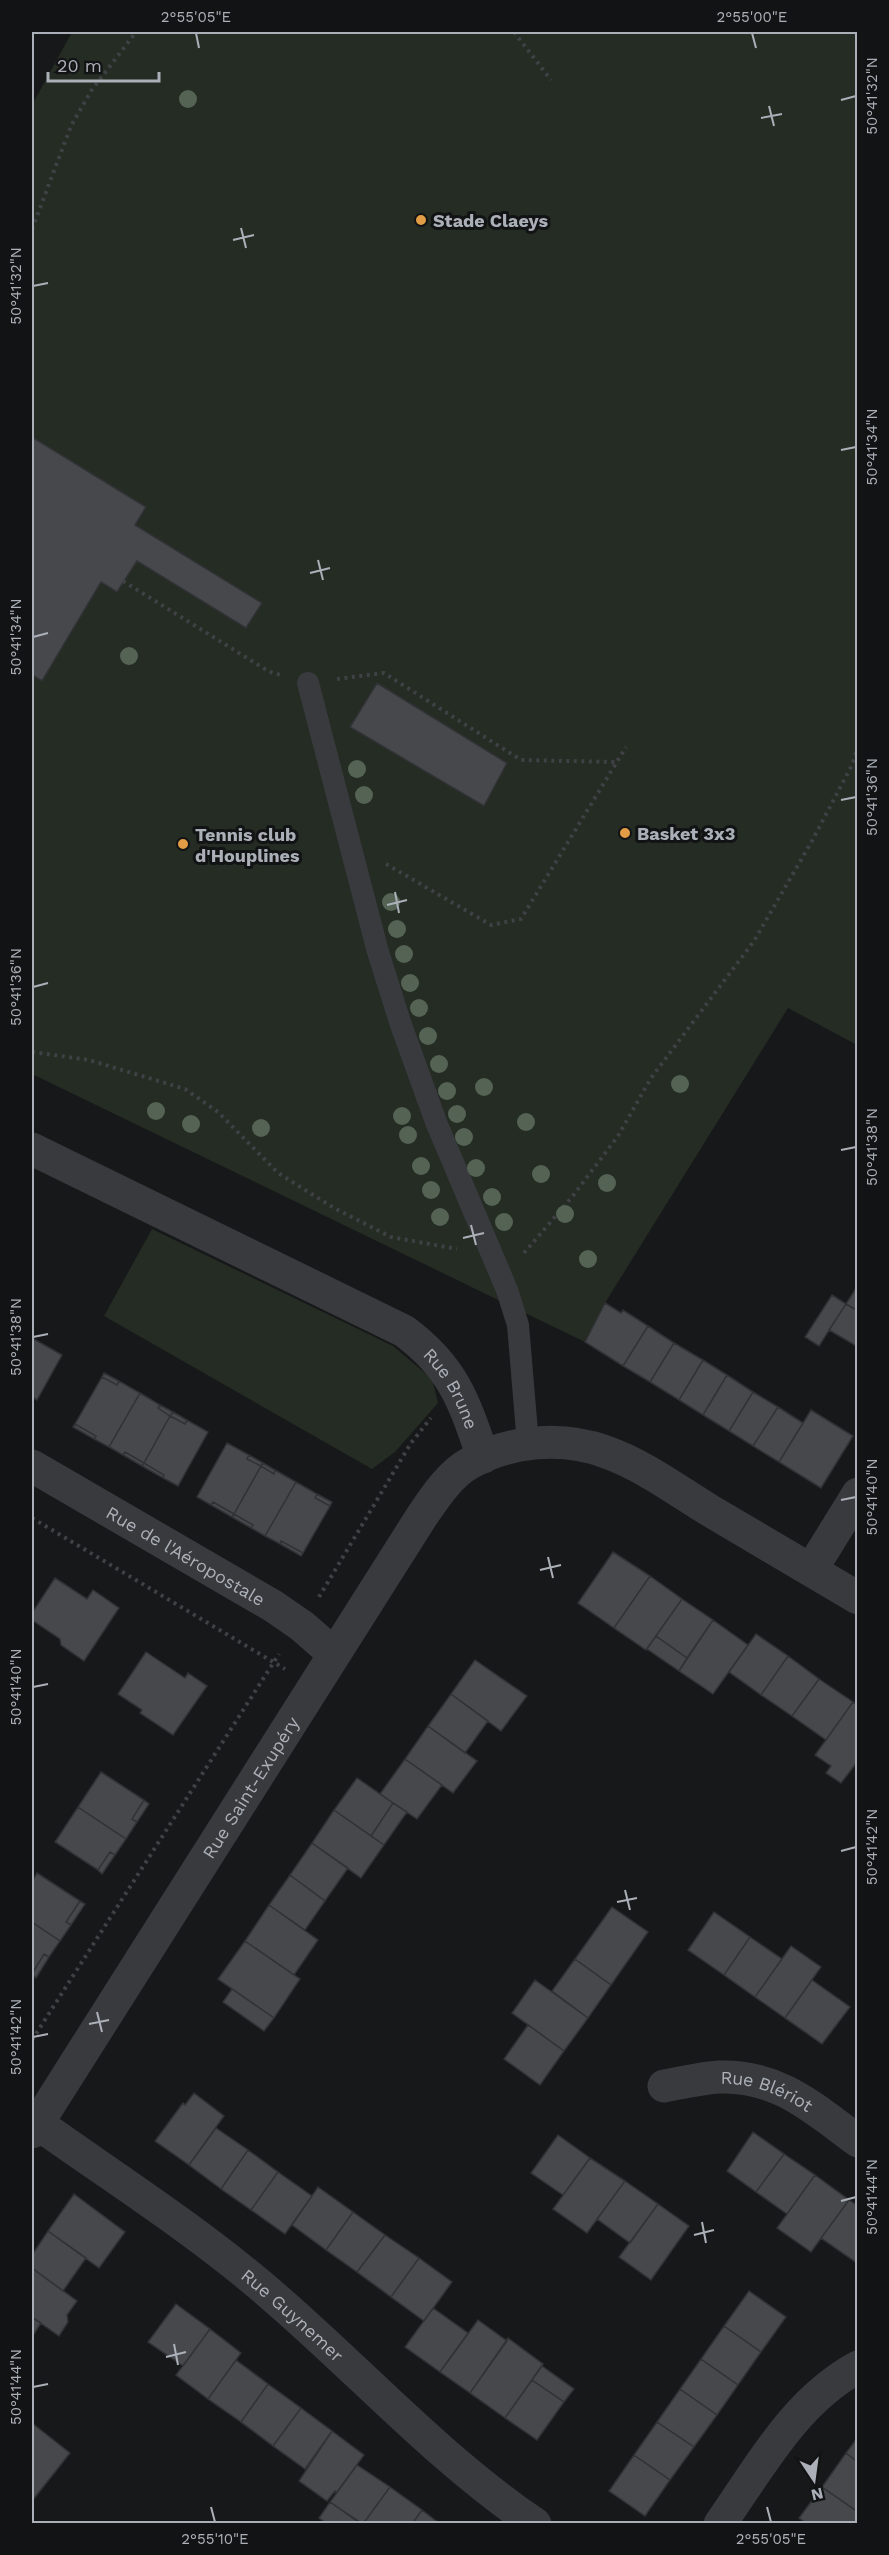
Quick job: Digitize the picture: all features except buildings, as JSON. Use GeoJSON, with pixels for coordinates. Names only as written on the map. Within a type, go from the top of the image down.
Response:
{"type":"FeatureCollection","features":[{"type":"Feature","properties":{"kind":"street","name":"Rue Brune"},"geometry":{"type":"LineString","coordinates":[[32,1149],[404,1331],[431,1352],[444,1366],[456,1387],[483,1457]]}},
{"type":"Feature","properties":{"kind":"street"},"geometry":{"type":"LineString","coordinates":[[483,1457],[528,1444],[558,1442],[591,1447],[608,1453],[645,1472],[858,1598]]}},
{"type":"Feature","properties":{"kind":"street","name":"Rue Saint-Exupéry"},"geometry":{"type":"LineString","coordinates":[[34,2128],[422,1516],[445,1484],[469,1463],[483,1457]]}},
{"type":"Feature","properties":{"kind":"street","name":"Rue de l'Aéropostale"},"geometry":{"type":"LineString","coordinates":[[36,1478],[273,1606],[302,1626],[334,1654]]}},
{"type":"Feature","properties":{"kind":"street"},"geometry":{"type":"LineString","coordinates":[[811,1570],[858,1494]]}},
{"type":"Feature","properties":{"kind":"street","name":"Rue Blériot"},"geometry":{"type":"LineString","coordinates":[[664,2086],[717,2077],[763,2081],[798,2097],[858,2141]]}},
{"type":"Feature","properties":{"kind":"street","name":"Rue Guynemer"},"geometry":{"type":"LineString","coordinates":[[34,2128],[255,2280],[453,2463],[496,2498],[535,2523]]}},
{"type":"Feature","properties":{"kind":"street"},"geometry":{"type":"LineString","coordinates":[[720,2523],[785,2431],[812,2398],[842,2375],[858,2367]]}},
{"type":"Feature","properties":{"kind":"lane"},"geometry":{"type":"LineString","coordinates":[[308,683],[378,952],[400,1022],[436,1122],[499,1270],[518,1325],[528,1444]]}},
{"type":"Feature","properties":{"kind":"path"},"geometry":{"type":"LineString","coordinates":[[32,229],[70,126],[91,91],[136,32]]}},
{"type":"Feature","properties":{"kind":"path"},"geometry":{"type":"LineString","coordinates":[[514,32],[551,80]]}},
{"type":"Feature","properties":{"kind":"path"},"geometry":{"type":"LineString","coordinates":[[123,581],[267,671],[308,683],[384,673],[521,760],[616,762]]}},
{"type":"Feature","properties":{"kind":"path"},"geometry":{"type":"LineString","coordinates":[[350,843],[491,925],[521,919],[626,747]]}},
{"type":"Feature","properties":{"kind":"path"},"geometry":{"type":"LineString","coordinates":[[499,1270],[528,1250],[572,1197],[618,1136],[651,1078],[754,941],[812,841],[852,765],[858,748]]}},
{"type":"Feature","properties":{"kind":"path"},"geometry":{"type":"LineString","coordinates":[[32,1052],[90,1060],[185,1089],[218,1112],[278,1173],[334,1208],[392,1237],[457,1249],[486,1239]]}},
{"type":"Feature","properties":{"kind":"path"},"geometry":{"type":"LineString","coordinates":[[32,2040],[273,1662],[302,1626],[411,1443],[456,1387]]}},
{"type":"Feature","properties":{"kind":"path"},"geometry":{"type":"LineString","coordinates":[[32,1518],[314,1686]]}},
{"type":"Feature","properties":{"kind":"shaded area"},"geometry":{"type":"Polygon","coordinates":[[[72,32],[857,32],[857,1045],[788,1008],[605,1303],[585,1342],[32,1074],[32,105],[72,32]]]}},
{"type":"Feature","properties":{"kind":"shaded area"},"geometry":{"type":"Polygon","coordinates":[[[152,1229],[393,1346],[432,1379],[438,1403],[395,1452],[372,1469],[104,1316],[152,1229]]]}},
{"type":"Feature","properties":{"kind":"place","name":"Stade Claeys"},"geometry":{"type":"Point","coordinates":[421,220]}},
{"type":"Feature","properties":{"kind":"place","name":"Basket 3x3"},"geometry":{"type":"Point","coordinates":[625,833]}},
{"type":"Feature","properties":{"kind":"place","name":"Tennis club d'Houplines"},"geometry":{"type":"Point","coordinates":[183,844]}}]}
